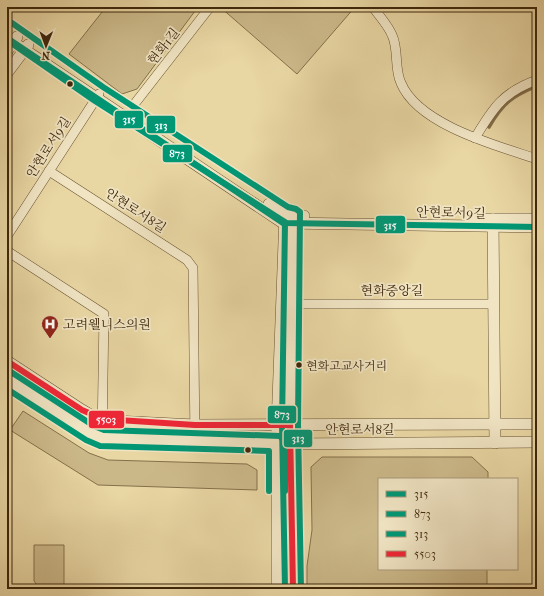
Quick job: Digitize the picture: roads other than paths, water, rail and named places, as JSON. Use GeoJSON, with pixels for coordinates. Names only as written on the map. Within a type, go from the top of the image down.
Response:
{"type":"FeatureCollection","features":[{"type":"Feature","properties":{"kind":"street","name":"현화1길"},"geometry":{"type":"LineString","coordinates":[[136,102],[210,7]]}},
{"type":"Feature","properties":{"kind":"street"},"geometry":{"type":"LineString","coordinates":[[373,7],[393,36],[400,83],[412,100],[428,114],[474,138],[491,145],[537,159]]}},
{"type":"Feature","properties":{"kind":"street"},"geometry":{"type":"LineString","coordinates":[[7,30],[11,42],[26,47],[97,96],[288,219],[287,304],[293,589]]}},
{"type":"Feature","properties":{"kind":"street"},"geometry":{"type":"LineString","coordinates":[[7,73],[26,47]]}},
{"type":"Feature","properties":{"kind":"street"},"geometry":{"type":"LineString","coordinates":[[474,138],[488,114],[514,89],[537,80]]}},
{"type":"Feature","properties":{"kind":"street","name":"안현로서9길"},"geometry":{"type":"LineString","coordinates":[[7,236],[97,96]]}},
{"type":"Feature","properties":{"kind":"street","name":"안현로서8길"},"geometry":{"type":"LineString","coordinates":[[49,171],[188,260],[193,268],[195,425]]}},
{"type":"Feature","properties":{"kind":"street","name":"안현로서9길"},"geometry":{"type":"LineString","coordinates":[[288,219],[493,223],[537,227]]}},
{"type":"Feature","properties":{"kind":"street","name":"안현로서9길"},"geometry":{"type":"LineString","coordinates":[[493,223],[537,219]]}},
{"type":"Feature","properties":{"kind":"street"},"geometry":{"type":"LineString","coordinates":[[493,223],[492,304],[494,443]]}},
{"type":"Feature","properties":{"kind":"street"},"geometry":{"type":"LineString","coordinates":[[7,251],[104,314],[102,438]]}},
{"type":"Feature","properties":{"kind":"street"},"geometry":{"type":"LineString","coordinates":[[277,589],[277,426],[287,304]]}},
{"type":"Feature","properties":{"kind":"street","name":"현화중앙길"},"geometry":{"type":"LineString","coordinates":[[287,304],[492,304]]}},
{"type":"Feature","properties":{"kind":"street","name":"안현로서8길"},"geometry":{"type":"LineString","coordinates":[[7,361],[82,410],[103,419],[195,425],[277,426],[537,424]]}},
{"type":"Feature","properties":{"kind":"street","name":"안현로서8길"},"geometry":{"type":"LineString","coordinates":[[7,379],[90,433],[102,438],[290,444],[537,442]]}},
{"type":"Feature","properties":{"kind":"street"},"geometry":{"type":"LineString","coordinates":[[195,425],[195,442]]}},
{"type":"Feature","properties":{"kind":"waterway"},"geometry":{"type":"LineString","coordinates":[[489,127],[503,106],[514,97],[537,86]]}},
{"type":"Feature","properties":{"kind":"place","name":"고려웰니스의원"},"geometry":{"type":"Point","coordinates":[50,339]}},
{"type":"Feature","properties":{"kind":"place","name":"현화고교사거리"},"geometry":{"type":"Point","coordinates":[299,365]}}]}
